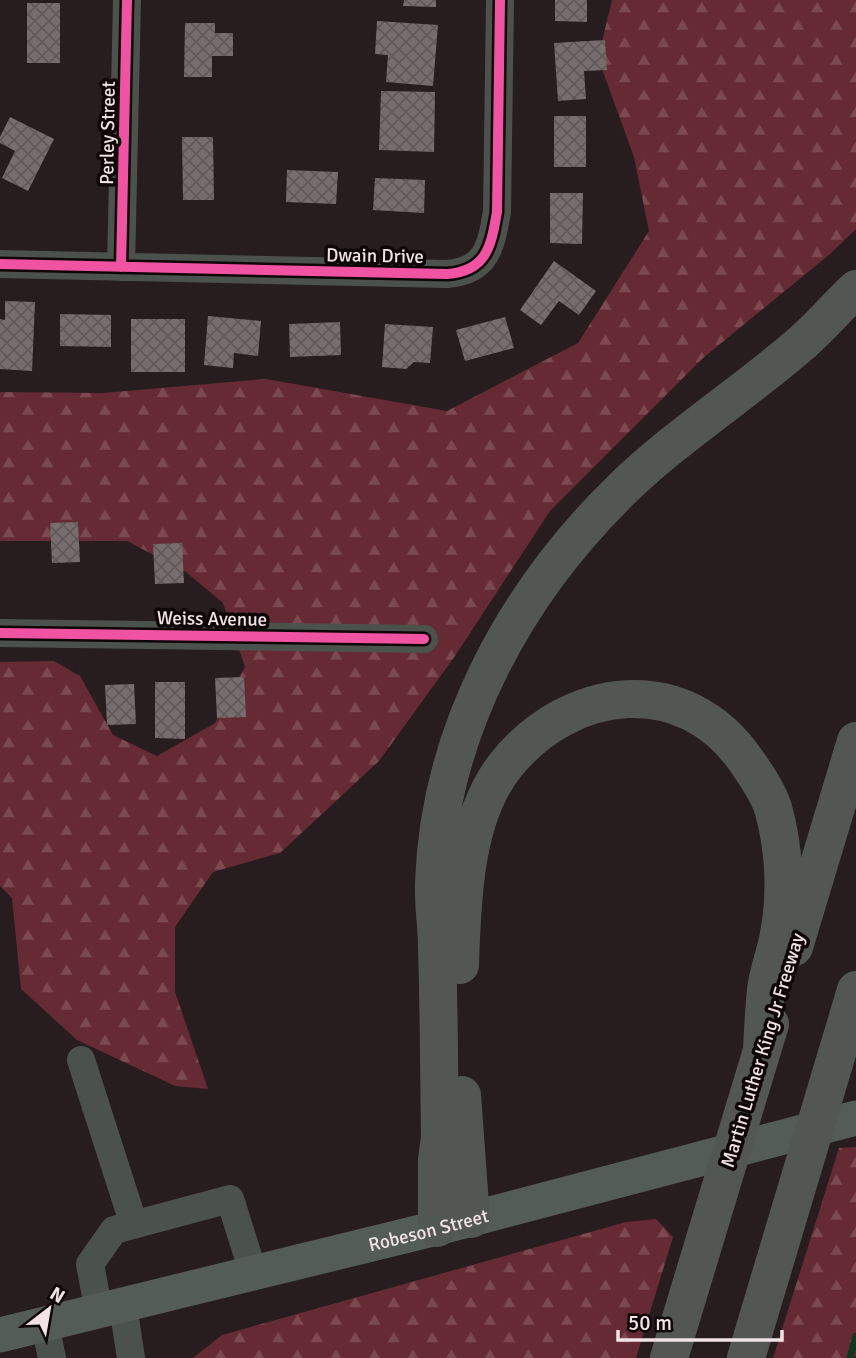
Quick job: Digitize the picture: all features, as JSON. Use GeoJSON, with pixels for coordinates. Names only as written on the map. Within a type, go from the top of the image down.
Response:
{"type":"FeatureCollection","features":[{"type":"Feature","properties":{"kind":"highway"},"geometry":{"type":"LineString","coordinates":[[454,1223],[437,1160],[440,1137],[438,943],[434,884],[445,790],[476,695],[498,650],[525,606],[556,561],[593,519],[642,472],[804,341],[856,289]]}},
{"type":"Feature","properties":{"kind":"highway"},"geometry":{"type":"LineString","coordinates":[[454,1223],[461,923],[470,845],[486,799],[504,768],[531,738],[563,716],[594,703],[632,698],[675,704],[708,722],[736,744],[755,773],[772,804],[780,836],[783,880],[780,932],[766,989],[762,1049]]}},
{"type":"Feature","properties":{"kind":"highway","name":"Martin Luther King Jr Freeway"},"geometry":{"type":"LineString","coordinates":[[669,1358],[856,741]]}},
{"type":"Feature","properties":{"kind":"highway"},"geometry":{"type":"LineString","coordinates":[[746,1358],[851,1006]]}},
{"type":"Feature","properties":{"kind":"main road","name":"Robeson Street"},"geometry":{"type":"LineString","coordinates":[[0,1335],[254,1275],[856,1118]]}},
{"type":"Feature","properties":{"kind":"street","name":"Perley Street"},"geometry":{"type":"LineString","coordinates":[[121,267],[127,0]]}},
{"type":"Feature","properties":{"kind":"street","name":"Dwain Drive"},"geometry":{"type":"LineString","coordinates":[[0,264],[462,273],[475,266],[485,255],[497,212],[500,0]]}},
{"type":"Feature","properties":{"kind":"street","name":"Weiss Avenue"},"geometry":{"type":"LineString","coordinates":[[0,632],[424,639]]}},
{"type":"Feature","properties":{"kind":"street"},"geometry":{"type":"LineString","coordinates":[[81,1060],[134,1224]]}},
{"type":"Feature","properties":{"kind":"street"},"geometry":{"type":"LineString","coordinates":[[131,1358],[90,1264],[114,1230],[230,1199],[254,1275]]}},
{"type":"Feature","properties":{"kind":"street"},"geometry":{"type":"LineString","coordinates":[[45,1324],[52,1358]]}},
{"type":"Feature","properties":{"kind":"green space"},"geometry":{"type":"Polygon","coordinates":[[[612,0],[856,0],[856,229],[830,254],[703,358],[550,511],[455,656],[379,761],[280,853],[213,872],[175,927],[175,992],[208,1089],[175,1086],[77,1040],[21,989],[12,898],[0,886],[0,662],[54,661],[80,676],[113,735],[157,756],[215,723],[245,667],[223,603],[186,572],[127,541],[0,541],[0,392],[103,393],[266,379],[447,411],[578,343],[649,231],[634,157],[598,58],[612,0]]]}},
{"type":"Feature","properties":{"kind":"green space"},"geometry":{"type":"Polygon","coordinates":[[[856,1147],[856,1355],[854,1358],[773,1358],[839,1148],[856,1147]]]}},
{"type":"Feature","properties":{"kind":"green space"},"geometry":{"type":"Polygon","coordinates":[[[656,1219],[673,1237],[636,1358],[193,1358],[222,1335],[626,1222],[656,1219]]]}},
{"type":"Feature","properties":{"kind":"building"},"geometry":{"type":"Polygon","coordinates":[[[404,0],[436,0],[436,7],[403,6],[404,0]]]}},
{"type":"Feature","properties":{"kind":"building"},"geometry":{"type":"Polygon","coordinates":[[[555,0],[587,0],[587,22],[555,21],[555,0]]]}},
{"type":"Feature","properties":{"kind":"building"},"geometry":{"type":"Polygon","coordinates":[[[27,3],[60,3],[60,63],[27,63],[27,3]]]}},
{"type":"Feature","properties":{"kind":"building"},"geometry":{"type":"Polygon","coordinates":[[[377,21],[438,25],[433,86],[386,82],[388,55],[375,54],[377,21]]]}},
{"type":"Feature","properties":{"kind":"building"},"geometry":{"type":"Polygon","coordinates":[[[185,23],[215,23],[215,33],[233,33],[233,56],[212,56],[212,77],[184,77],[185,23]]]}},
{"type":"Feature","properties":{"kind":"building"},"geometry":{"type":"Polygon","coordinates":[[[605,40],[607,70],[584,71],[586,99],[558,101],[554,43],[605,40]]]}},
{"type":"Feature","properties":{"kind":"building"},"geometry":{"type":"Polygon","coordinates":[[[381,91],[435,92],[434,152],[379,150],[381,91]]]}},
{"type":"Feature","properties":{"kind":"building"},"geometry":{"type":"Polygon","coordinates":[[[554,116],[586,116],[586,167],[554,167],[554,116]]]}},
{"type":"Feature","properties":{"kind":"building"},"geometry":{"type":"Polygon","coordinates":[[[10,117],[54,139],[28,191],[2,178],[15,151],[0,143],[0,137],[10,117]]]}},
{"type":"Feature","properties":{"kind":"building"},"geometry":{"type":"Polygon","coordinates":[[[182,137],[213,137],[214,200],[183,200],[182,137]]]}},
{"type":"Feature","properties":{"kind":"building"},"geometry":{"type":"Polygon","coordinates":[[[287,170],[338,172],[336,204],[286,202],[287,170]]]}},
{"type":"Feature","properties":{"kind":"building"},"geometry":{"type":"Polygon","coordinates":[[[375,178],[425,180],[424,213],[373,210],[375,178]]]}},
{"type":"Feature","properties":{"kind":"building"},"geometry":{"type":"Polygon","coordinates":[[[550,193],[583,193],[582,244],[550,243],[550,193]]]}},
{"type":"Feature","properties":{"kind":"building"},"geometry":{"type":"Polygon","coordinates":[[[554,261],[596,291],[579,315],[559,301],[541,325],[520,310],[554,261]]]}},
{"type":"Feature","properties":{"kind":"building"},"geometry":{"type":"Polygon","coordinates":[[[5,301],[35,302],[32,371],[0,369],[0,319],[5,320],[5,301]]]}},
{"type":"Feature","properties":{"kind":"building"},"geometry":{"type":"Polygon","coordinates":[[[60,314],[111,315],[111,347],[60,346],[60,314]]]}},
{"type":"Feature","properties":{"kind":"building"},"geometry":{"type":"Polygon","coordinates":[[[208,316],[261,321],[258,356],[234,353],[233,368],[204,365],[208,316]]]}},
{"type":"Feature","properties":{"kind":"building"},"geometry":{"type":"Polygon","coordinates":[[[505,317],[514,348],[465,361],[456,330],[505,317]]]}},
{"type":"Feature","properties":{"kind":"building"},"geometry":{"type":"Polygon","coordinates":[[[131,319],[185,319],[185,372],[131,372],[131,319]]]}},
{"type":"Feature","properties":{"kind":"building"},"geometry":{"type":"Polygon","coordinates":[[[340,322],[341,355],[290,357],[289,324],[340,322]]]}},
{"type":"Feature","properties":{"kind":"building"},"geometry":{"type":"Polygon","coordinates":[[[385,324],[433,327],[430,363],[414,362],[406,369],[382,367],[385,324]]]}},
{"type":"Feature","properties":{"kind":"building"},"geometry":{"type":"Polygon","coordinates":[[[78,522],[80,562],[52,563],[50,523],[78,522]]]}},
{"type":"Feature","properties":{"kind":"building"},"geometry":{"type":"Polygon","coordinates":[[[182,543],[184,583],[155,584],[153,544],[182,543]]]}},
{"type":"Feature","properties":{"kind":"building"},"geometry":{"type":"Polygon","coordinates":[[[244,677],[246,717],[217,718],[215,678],[244,677]]]}},
{"type":"Feature","properties":{"kind":"building"},"geometry":{"type":"Polygon","coordinates":[[[155,682],[185,682],[185,739],[155,738],[155,682]]]}},
{"type":"Feature","properties":{"kind":"building"},"geometry":{"type":"Polygon","coordinates":[[[134,684],[136,724],[107,725],[105,685],[134,684]]]}},
{"type":"Feature","properties":{"kind":"waterway"},"geometry":{"type":"LineString","coordinates":[[850,1358],[856,1336]]}},
{"type":"Feature","properties":{"kind":"cycle path"},"geometry":{"type":"LineString","coordinates":[[121,267],[127,0]]}},
{"type":"Feature","properties":{"kind":"cycle path"},"geometry":{"type":"LineString","coordinates":[[0,264],[447,274],[471,268],[485,255],[497,212],[500,0]]}},
{"type":"Feature","properties":{"kind":"cycle path"},"geometry":{"type":"LineString","coordinates":[[0,633],[424,639]]}}]}
